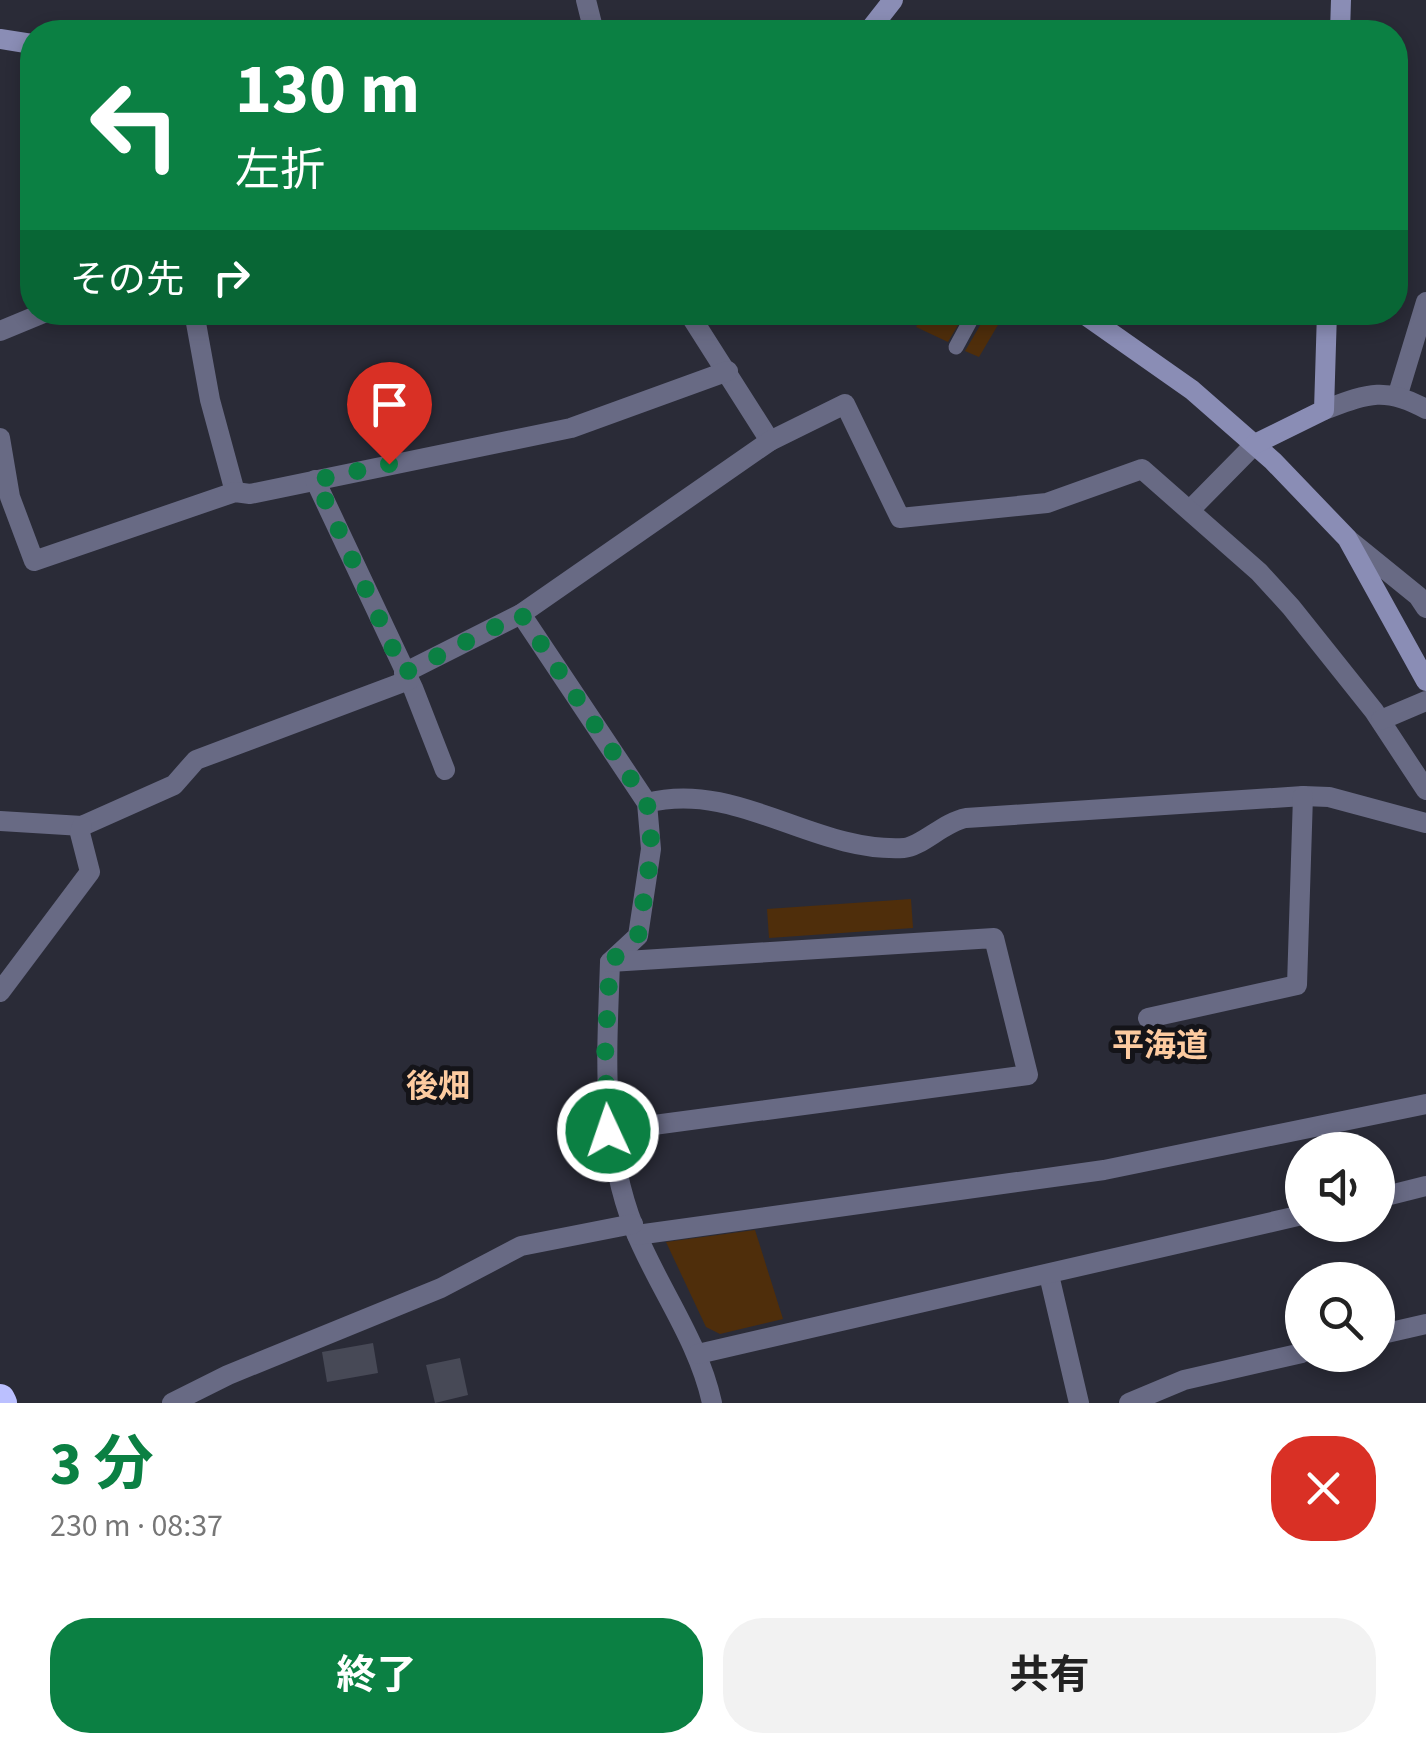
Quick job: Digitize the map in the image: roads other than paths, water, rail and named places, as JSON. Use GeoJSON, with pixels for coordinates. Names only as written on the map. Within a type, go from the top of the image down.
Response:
{"type":"FeatureCollection","features":[{"type":"Feature","properties":{"kind":"street"},"geometry":{"type":"LineString","coordinates":[[877,20],[893,0]]}},
{"type":"Feature","properties":{"kind":"street"},"geometry":{"type":"LineString","coordinates":[[1398,394],[1426,302]]}},
{"type":"Feature","properties":{"kind":"street"},"geometry":{"type":"LineString","coordinates":[[196,325],[210,400],[235,492]]}},
{"type":"Feature","properties":{"kind":"street"},"geometry":{"type":"LineString","coordinates":[[697,325],[770,442]]}},
{"type":"Feature","properties":{"kind":"street"},"geometry":{"type":"LineString","coordinates":[[1100,325],[1192,390],[1255,444],[1347,538],[1418,596],[1426,608]]}},
{"type":"Feature","properties":{"kind":"street"},"geometry":{"type":"LineString","coordinates":[[1324,410],[1327,325]]}},
{"type":"Feature","properties":{"kind":"street"},"geometry":{"type":"LineString","coordinates":[[0,438],[10,496],[34,560],[235,492],[250,494],[570,428],[728,371]]}},
{"type":"Feature","properties":{"kind":"street"},"geometry":{"type":"LineString","coordinates":[[1190,510],[1255,444],[1324,410],[1367,394],[1398,394],[1426,409]]}},
{"type":"Feature","properties":{"kind":"street"},"geometry":{"type":"LineString","coordinates":[[0,821],[82,826],[174,784],[196,760],[406,676],[521,614],[770,442],[844,404],[900,518],[1047,504],[1091,491],[1142,469],[1270,584],[1380,720],[1426,790]]}},
{"type":"Feature","properties":{"kind":"street"},"geometry":{"type":"LineString","coordinates":[[316,480],[445,770]]}},
{"type":"Feature","properties":{"kind":"street"},"geometry":{"type":"LineString","coordinates":[[1347,538],[1426,682]]}},
{"type":"Feature","properties":{"kind":"street"},"geometry":{"type":"LineString","coordinates":[[521,614],[647,803],[652,849],[638,936],[610,962],[605,1056],[608,1131],[635,1230],[698,1354],[712,1403]]}},
{"type":"Feature","properties":{"kind":"street"},"geometry":{"type":"LineString","coordinates":[[1380,720],[1426,701]]}},
{"type":"Feature","properties":{"kind":"street"},"geometry":{"type":"LineString","coordinates":[[647,803],[687,796],[741,807],[843,845],[910,848],[950,821],[966,818],[1303,796],[1329,797],[1426,823]]}},
{"type":"Feature","properties":{"kind":"street"},"geometry":{"type":"LineString","coordinates":[[1148,1018],[1297,985],[1303,796]]}},
{"type":"Feature","properties":{"kind":"street"},"geometry":{"type":"LineString","coordinates":[[0,992],[90,872],[80,833],[82,826]]}},
{"type":"Feature","properties":{"kind":"street"},"geometry":{"type":"LineString","coordinates":[[608,1131],[1028,1075],[994,938],[610,962]]}},
{"type":"Feature","properties":{"kind":"street"},"geometry":{"type":"LineString","coordinates":[[172,1403],[228,1375],[441,1288],[521,1246],[1104,1170],[1426,1104]]}},
{"type":"Feature","properties":{"kind":"street"},"geometry":{"type":"LineString","coordinates":[[1395,1194],[1426,1186]]}},
{"type":"Feature","properties":{"kind":"street"},"geometry":{"type":"LineString","coordinates":[[698,1354],[1285,1219]]}},
{"type":"Feature","properties":{"kind":"street"},"geometry":{"type":"LineString","coordinates":[[1048,1275],[1079,1403]]}},
{"type":"Feature","properties":{"kind":"street"},"geometry":{"type":"LineString","coordinates":[[1395,1331],[1426,1324]]}},
{"type":"Feature","properties":{"kind":"street"},"geometry":{"type":"LineString","coordinates":[[1129,1403],[1184,1380],[1285,1356]]}},
{"type":"Feature","properties":{"kind":"lane"},"geometry":{"type":"LineString","coordinates":[[956,348],[968,325]]}},
{"type":"Feature","properties":{"kind":"district","name":"平海道"},"geometry":{"type":"Point","coordinates":[1160,1046]}},
{"type":"Feature","properties":{"kind":"district","name":"後畑"},"geometry":{"type":"Point","coordinates":[438,1087]}}]}
